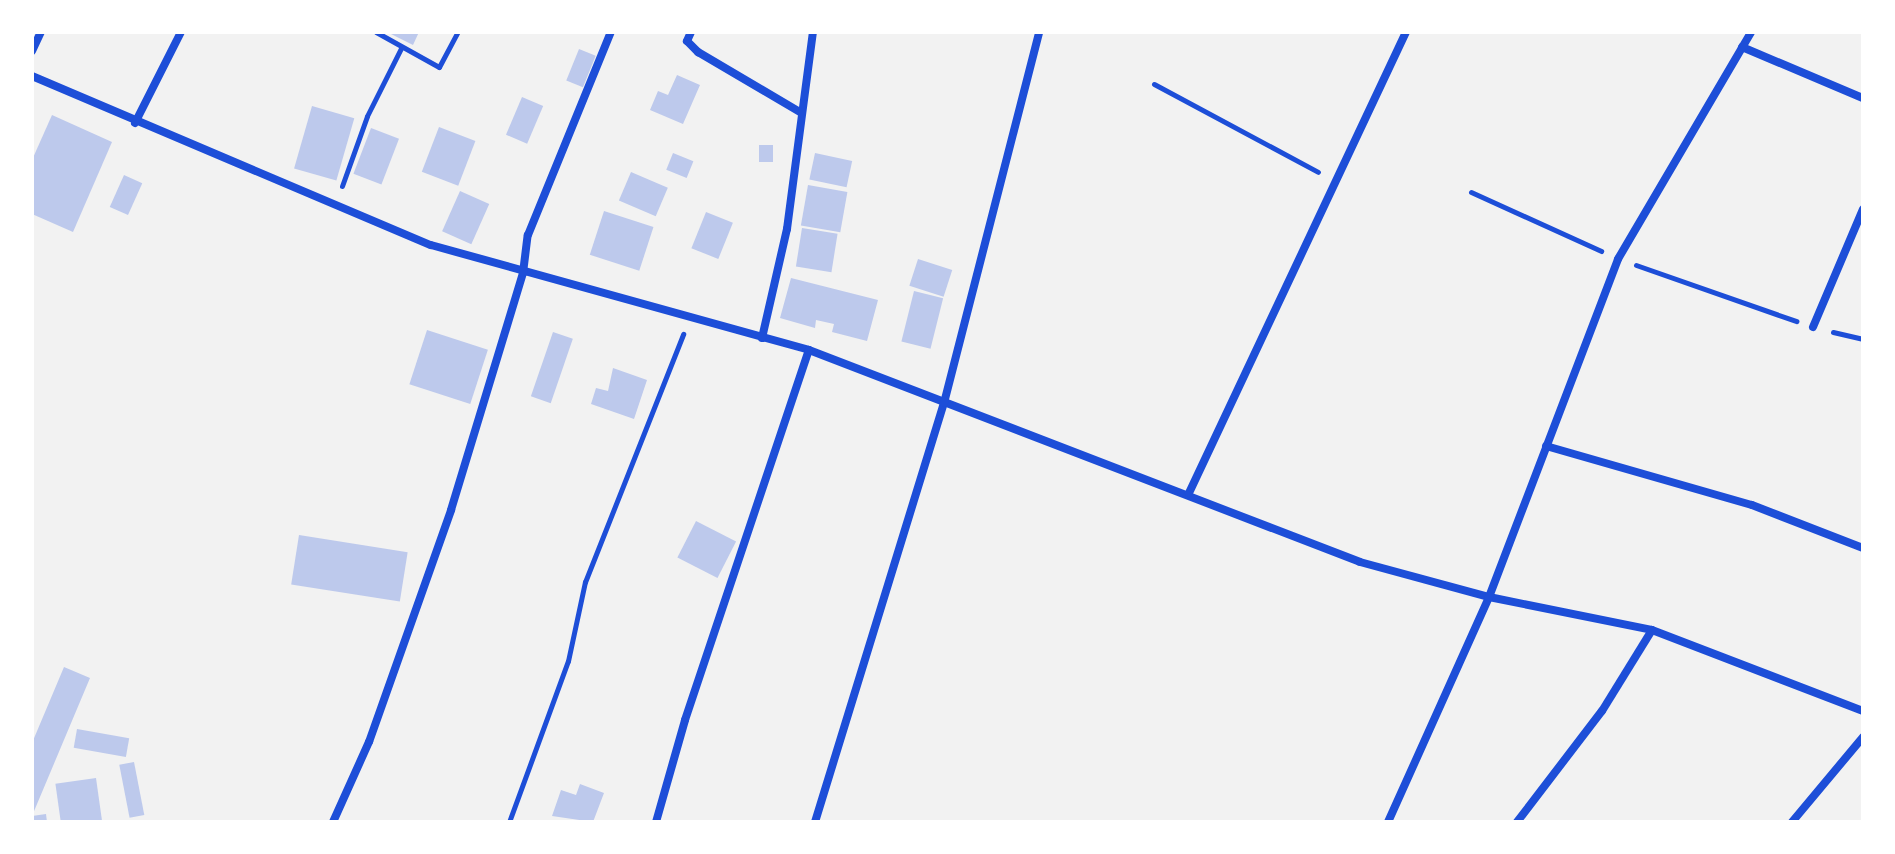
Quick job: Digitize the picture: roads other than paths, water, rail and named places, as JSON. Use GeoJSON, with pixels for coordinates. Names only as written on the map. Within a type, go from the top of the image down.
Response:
{"type":"FeatureCollection","features":[{"type":"Feature","properties":{"kind":"street"},"geometry":{"type":"LineString","coordinates":[[32,51],[41,32]]}},
{"type":"Feature","properties":{"kind":"street"},"geometry":{"type":"LineString","coordinates":[[135,123],[181,32]]}},
{"type":"Feature","properties":{"kind":"street"},"geometry":{"type":"LineString","coordinates":[[333,822],[369,742],[451,510],[523,273],[528,235],[611,32]]}},
{"type":"Feature","properties":{"kind":"street"},"geometry":{"type":"LineString","coordinates":[[691,32],[687,41],[698,52],[800,112]]}},
{"type":"Feature","properties":{"kind":"street"},"geometry":{"type":"LineString","coordinates":[[762,338],[787,229],[800,112],[813,32]]}},
{"type":"Feature","properties":{"kind":"street"},"geometry":{"type":"LineString","coordinates":[[815,822],[944,403],[1039,32]]}},
{"type":"Feature","properties":{"kind":"street"},"geometry":{"type":"LineString","coordinates":[[1189,493],[1333,180],[1406,32]]}},
{"type":"Feature","properties":{"kind":"street"},"geometry":{"type":"LineString","coordinates":[[1388,822],[1489,597],[1618,259],[1751,32]]}},
{"type":"Feature","properties":{"kind":"street"},"geometry":{"type":"LineString","coordinates":[[1742,47],[1863,98]]}},
{"type":"Feature","properties":{"kind":"street"},"geometry":{"type":"LineString","coordinates":[[32,76],[334,207],[523,273],[809,350],[1189,493],[1360,562],[1489,597],[1652,630],[1863,711]]}},
{"type":"Feature","properties":{"kind":"street"},"geometry":{"type":"LineString","coordinates":[[1813,327],[1863,209]]}},
{"type":"Feature","properties":{"kind":"street"},"geometry":{"type":"LineString","coordinates":[[656,822],[685,720],[809,350]]}},
{"type":"Feature","properties":{"kind":"street"},"geometry":{"type":"LineString","coordinates":[[1546,446],[1752,505],[1863,548]]}},
{"type":"Feature","properties":{"kind":"street"},"geometry":{"type":"LineString","coordinates":[[1517,822],[1602,711],[1652,630]]}},
{"type":"Feature","properties":{"kind":"street"},"geometry":{"type":"LineString","coordinates":[[1792,822],[1863,737]]}}]}
